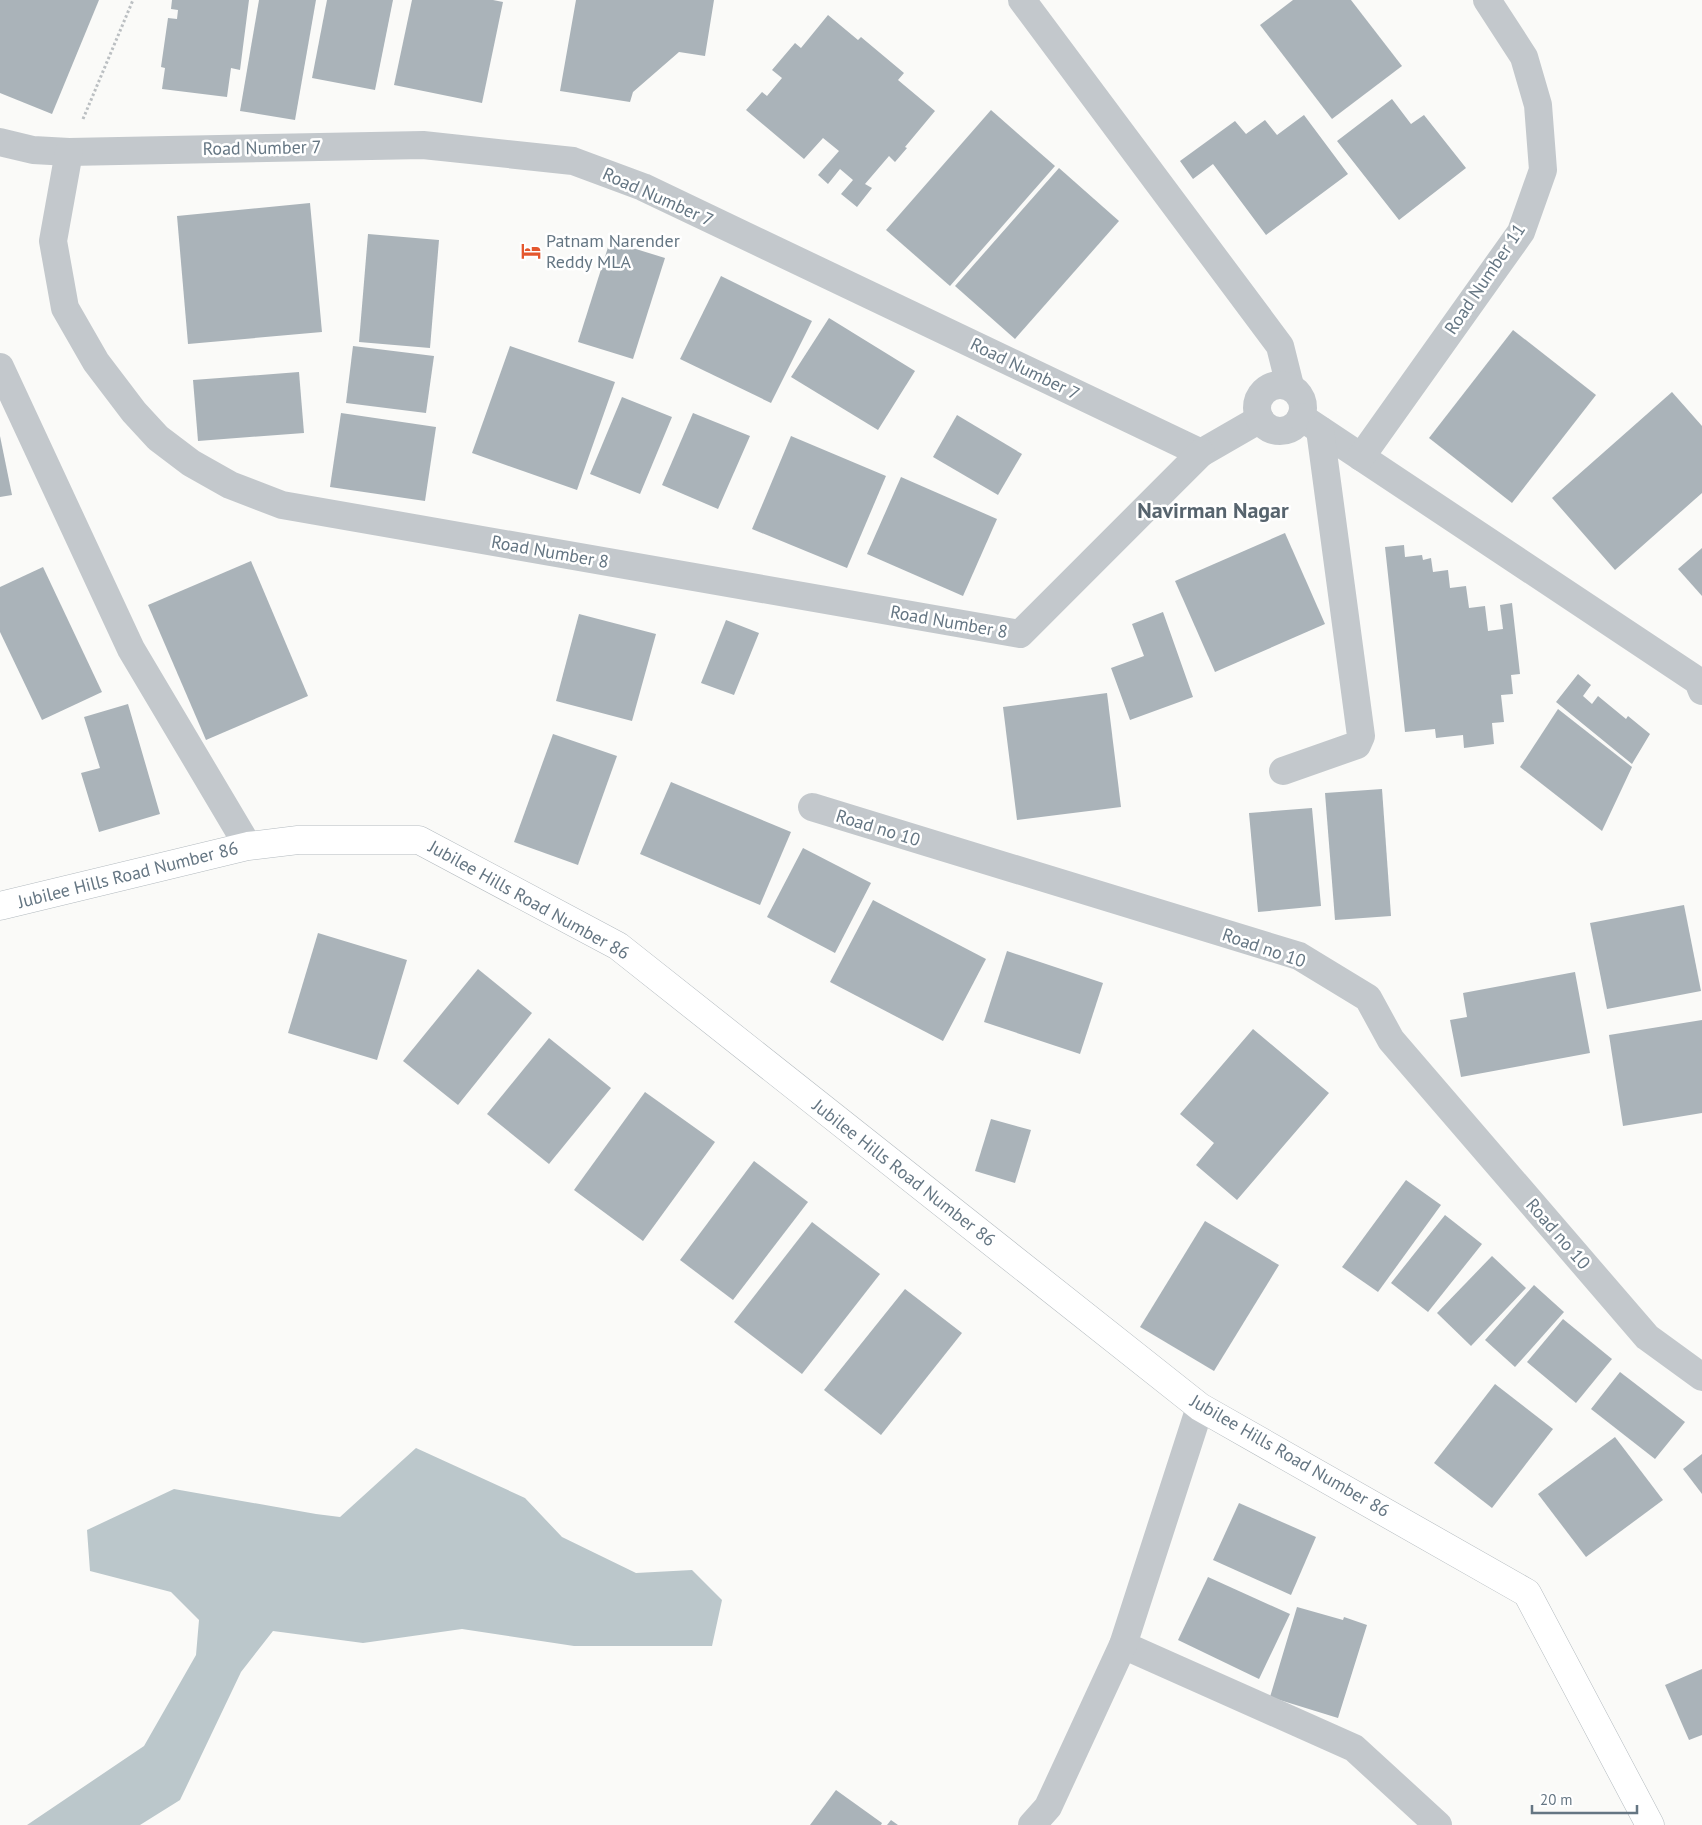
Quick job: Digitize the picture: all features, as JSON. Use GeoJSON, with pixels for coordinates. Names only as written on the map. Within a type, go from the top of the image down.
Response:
{"type":"FeatureCollection","features":[{"type":"Feature","properties":{"kind":"street"},"geometry":{"type":"LineString","coordinates":[[1022,0],[1280,346],[1290,386]]}},
{"type":"Feature","properties":{"kind":"street","name":"Road Number 11"},"geometry":{"type":"LineString","coordinates":[[1361,457],[1521,232],[1543,170],[1538,105],[1524,57],[1487,0]]}},
{"type":"Feature","properties":{"kind":"street","name":"Road Number 7"},"geometry":{"type":"LineString","coordinates":[[0,142],[33,150],[69,152],[422,145],[573,161],[643,187],[1200,453]]}},
{"type":"Feature","properties":{"kind":"street","name":"Road Number 8"},"geometry":{"type":"LineString","coordinates":[[69,152],[54,241],[65,308],[96,362],[134,412],[158,438],[191,463],[230,485],[282,505],[1020,634],[1200,453]]}},
{"type":"Feature","properties":{"kind":"street"},"geometry":{"type":"LineString","coordinates":[[0,367],[130,649],[248,846]]}},
{"type":"Feature","properties":{"kind":"street"},"geometry":{"type":"LineString","coordinates":[[1283,770],[1357,745],[1361,736],[1311,423],[1303,410],[1303,402],[1300,395],[1290,386],[1278,384],[1264,390],[1256,405],[1260,420],[1270,430],[1285,431],[1298,423],[1311,423],[1698,681],[1702,690]]}},
{"type":"Feature","properties":{"kind":"street"},"geometry":{"type":"LineString","coordinates":[[1200,453],[1260,420]]}},
{"type":"Feature","properties":{"kind":"street","name":"Road no 10"},"geometry":{"type":"LineString","coordinates":[[812,807],[1299,956],[1368,998],[1391,1040],[1647,1337],[1702,1377]]}},
{"type":"Feature","properties":{"kind":"street","name":"Jubilee Hills Road Number 86"},"geometry":{"type":"LineString","coordinates":[[0,906],[248,846],[298,840],[419,840],[618,946],[1200,1407],[1527,1593],[1650,1825]]}},
{"type":"Feature","properties":{"kind":"street"},"geometry":{"type":"LineString","coordinates":[[1032,1825],[1048,1807],[1123,1645],[1200,1407]]}},
{"type":"Feature","properties":{"kind":"street"},"geometry":{"type":"LineString","coordinates":[[1123,1645],[1354,1748],[1438,1825]]}},
{"type":"Feature","properties":{"kind":"path"},"geometry":{"type":"LineString","coordinates":[[69,152],[133,0]]}},
{"type":"Feature","properties":{"kind":"shaded area"},"geometry":{"type":"Polygon","coordinates":[[[416,1448],[525,1498],[562,1537],[636,1573],[692,1570],[722,1600],[712,1646],[574,1646],[462,1629],[363,1643],[273,1631],[241,1672],[180,1800],[140,1825],[27,1825],[144,1746],[196,1655],[199,1620],[171,1592],[90,1571],[87,1530],[174,1489],[340,1517],[416,1448]]]}},
{"type":"Feature","properties":{"kind":"building"},"geometry":{"type":"Polygon","coordinates":[[[0,0],[99,0],[52,114],[0,93],[0,0]]]}},
{"type":"Feature","properties":{"kind":"building"},"geometry":{"type":"Polygon","coordinates":[[[172,0],[249,0],[240,70],[231,68],[227,97],[162,89],[165,68],[161,67],[168,18],[177,19],[178,10],[171,9],[172,0]]]}},
{"type":"Feature","properties":{"kind":"building"},"geometry":{"type":"Polygon","coordinates":[[[259,0],[316,0],[295,120],[240,111],[259,0]]]}},
{"type":"Feature","properties":{"kind":"building"},"geometry":{"type":"Polygon","coordinates":[[[327,0],[393,0],[375,90],[312,78],[327,0]]]}},
{"type":"Feature","properties":{"kind":"building"},"geometry":{"type":"Polygon","coordinates":[[[412,0],[493,0],[503,2],[482,103],[394,85],[412,0]]]}},
{"type":"Feature","properties":{"kind":"building"},"geometry":{"type":"Polygon","coordinates":[[[576,0],[714,0],[705,56],[679,52],[633,92],[630,102],[560,91],[576,0]]]}},
{"type":"Feature","properties":{"kind":"building"},"geometry":{"type":"Polygon","coordinates":[[[1293,0],[1351,0],[1402,66],[1332,119],[1260,25],[1293,0]]]}},
{"type":"Feature","properties":{"kind":"building"},"geometry":{"type":"Polygon","coordinates":[[[828,15],[858,40],[861,37],[904,73],[898,80],[935,111],[895,162],[889,156],[865,184],[872,188],[857,207],[841,194],[853,180],[840,169],[828,184],[818,175],[839,151],[823,138],[804,159],[746,110],[762,92],[767,96],[782,78],[772,70],[795,43],[801,48],[828,15]]]}},
{"type":"Feature","properties":{"kind":"building"},"geometry":{"type":"Polygon","coordinates":[[[1392,99],[1411,124],[1424,115],[1466,168],[1399,220],[1337,141],[1392,99]]]}},
{"type":"Feature","properties":{"kind":"building"},"geometry":{"type":"Polygon","coordinates":[[[991,110],[1055,166],[950,286],[886,230],[991,110]]]}},
{"type":"Feature","properties":{"kind":"building"},"geometry":{"type":"Polygon","coordinates":[[[1304,115],[1348,174],[1266,235],[1213,164],[1193,179],[1180,161],[1235,121],[1246,134],[1265,120],[1277,135],[1304,115]]]}},
{"type":"Feature","properties":{"kind":"building"},"geometry":{"type":"Polygon","coordinates":[[[1059,168],[1119,221],[1015,339],[955,286],[1059,168]]]}},
{"type":"Feature","properties":{"kind":"building"},"geometry":{"type":"Polygon","coordinates":[[[310,203],[322,332],[188,344],[177,216],[310,203]]]}},
{"type":"Feature","properties":{"kind":"building"},"geometry":{"type":"Polygon","coordinates":[[[368,234],[439,240],[430,348],[359,342],[368,234]]]}},
{"type":"Feature","properties":{"kind":"building"},"geometry":{"type":"Polygon","coordinates":[[[610,241],[665,258],[633,359],[578,342],[610,241]]]}},
{"type":"Feature","properties":{"kind":"building"},"geometry":{"type":"Polygon","coordinates":[[[721,276],[812,321],[771,403],[680,359],[721,276]]]}},
{"type":"Feature","properties":{"kind":"building"},"geometry":{"type":"Polygon","coordinates":[[[829,318],[915,371],[878,430],[791,377],[829,318]]]}},
{"type":"Feature","properties":{"kind":"building"},"geometry":{"type":"Polygon","coordinates":[[[1513,330],[1596,395],[1512,503],[1429,438],[1513,330]]]}},
{"type":"Feature","properties":{"kind":"building"},"geometry":{"type":"Polygon","coordinates":[[[353,346],[434,356],[426,413],[346,403],[353,346]]]}},
{"type":"Feature","properties":{"kind":"building"},"geometry":{"type":"Polygon","coordinates":[[[510,346],[615,382],[577,490],[472,453],[510,346]]]}},
{"type":"Feature","properties":{"kind":"building"},"geometry":{"type":"Polygon","coordinates":[[[299,372],[304,433],[198,441],[193,380],[299,372]]]}},
{"type":"Feature","properties":{"kind":"building"},"geometry":{"type":"Polygon","coordinates":[[[1672,392],[1702,426],[1702,493],[1615,570],[1552,498],[1672,392]]]}},
{"type":"Feature","properties":{"kind":"building"},"geometry":{"type":"Polygon","coordinates":[[[622,397],[672,417],[640,494],[590,474],[622,397]]]}},
{"type":"Feature","properties":{"kind":"building"},"geometry":{"type":"Polygon","coordinates":[[[341,413],[436,427],[425,501],[330,487],[341,413]]]}},
{"type":"Feature","properties":{"kind":"building"},"geometry":{"type":"Polygon","coordinates":[[[693,413],[750,436],[718,509],[662,485],[693,413]]]}},
{"type":"Feature","properties":{"kind":"building"},"geometry":{"type":"Polygon","coordinates":[[[957,415],[1022,454],[998,495],[933,457],[957,415]]]}},
{"type":"Feature","properties":{"kind":"building"},"geometry":{"type":"Polygon","coordinates":[[[0,436],[12,495],[0,497],[0,436]]]}},
{"type":"Feature","properties":{"kind":"building"},"geometry":{"type":"Polygon","coordinates":[[[791,436],[886,476],[847,568],[752,529],[791,436]]]}},
{"type":"Feature","properties":{"kind":"building"},"geometry":{"type":"Polygon","coordinates":[[[901,477],[997,519],[963,596],[867,554],[901,477]]]}},
{"type":"Feature","properties":{"kind":"building"},"geometry":{"type":"Polygon","coordinates":[[[1285,533],[1325,624],[1215,672],[1175,581],[1285,533]]]}},
{"type":"Feature","properties":{"kind":"building"},"geometry":{"type":"Polygon","coordinates":[[[1404,545],[1405,557],[1422,555],[1423,560],[1431,558],[1433,572],[1448,570],[1450,588],[1466,586],[1469,608],[1485,606],[1488,631],[1503,629],[1500,605],[1512,603],[1520,674],[1511,675],[1513,694],[1501,695],[1504,722],[1492,723],[1494,744],[1464,748],[1463,735],[1436,738],[1435,729],[1405,732],[1385,547],[1404,545]]]}},
{"type":"Feature","properties":{"kind":"building"},"geometry":{"type":"Polygon","coordinates":[[[1702,548],[1702,596],[1678,569],[1702,548]]]}},
{"type":"Feature","properties":{"kind":"building"},"geometry":{"type":"Polygon","coordinates":[[[251,561],[308,696],[206,740],[148,605],[251,561]]]}},
{"type":"Feature","properties":{"kind":"building"},"geometry":{"type":"Polygon","coordinates":[[[43,567],[102,692],[42,720],[0,632],[0,587],[43,567]]]}},
{"type":"Feature","properties":{"kind":"building"},"geometry":{"type":"Polygon","coordinates":[[[1163,612],[1193,697],[1130,720],[1111,668],[1144,656],[1132,624],[1163,612]]]}},
{"type":"Feature","properties":{"kind":"building"},"geometry":{"type":"Polygon","coordinates":[[[579,614],[656,634],[632,721],[556,701],[579,614]]]}},
{"type":"Feature","properties":{"kind":"building"},"geometry":{"type":"Polygon","coordinates":[[[726,620],[759,633],[734,695],[701,683],[726,620]]]}},
{"type":"Feature","properties":{"kind":"building"},"geometry":{"type":"Polygon","coordinates":[[[1578,674],[1591,685],[1583,696],[1592,704],[1598,696],[1626,719],[1628,716],[1650,734],[1632,764],[1556,702],[1578,674]]]}},
{"type":"Feature","properties":{"kind":"building"},"geometry":{"type":"Polygon","coordinates":[[[1107,693],[1121,807],[1017,820],[1003,707],[1107,693]]]}},
{"type":"Feature","properties":{"kind":"building"},"geometry":{"type":"Polygon","coordinates":[[[128,704],[160,814],[99,832],[81,773],[100,768],[84,717],[128,704]]]}},
{"type":"Feature","properties":{"kind":"building"},"geometry":{"type":"Polygon","coordinates":[[[1558,709],[1632,767],[1602,831],[1520,767],[1558,709]]]}},
{"type":"Feature","properties":{"kind":"building"},"geometry":{"type":"Polygon","coordinates":[[[553,734],[617,756],[578,865],[514,842],[553,734]]]}},
{"type":"Feature","properties":{"kind":"building"},"geometry":{"type":"Polygon","coordinates":[[[671,782],[791,832],[760,905],[640,854],[671,782]]]}},
{"type":"Feature","properties":{"kind":"building"},"geometry":{"type":"Polygon","coordinates":[[[1382,789],[1391,916],[1335,920],[1325,793],[1382,789]]]}},
{"type":"Feature","properties":{"kind":"building"},"geometry":{"type":"Polygon","coordinates":[[[1312,808],[1321,906],[1258,912],[1249,813],[1312,808]]]}},
{"type":"Feature","properties":{"kind":"building"},"geometry":{"type":"Polygon","coordinates":[[[803,848],[871,883],[835,953],[767,917],[803,848]]]}},
{"type":"Feature","properties":{"kind":"building"},"geometry":{"type":"Polygon","coordinates":[[[873,900],[986,959],[943,1041],[830,982],[873,900]]]}},
{"type":"Feature","properties":{"kind":"building"},"geometry":{"type":"Polygon","coordinates":[[[1684,905],[1701,991],[1607,1009],[1590,923],[1684,905]]]}},
{"type":"Feature","properties":{"kind":"building"},"geometry":{"type":"Polygon","coordinates":[[[318,933],[407,960],[377,1060],[288,1033],[318,933]]]}},
{"type":"Feature","properties":{"kind":"building"},"geometry":{"type":"Polygon","coordinates":[[[1007,951],[1103,983],[1080,1054],[984,1022],[1007,951]]]}},
{"type":"Feature","properties":{"kind":"building"},"geometry":{"type":"Polygon","coordinates":[[[478,969],[532,1013],[458,1105],[403,1061],[478,969]]]}},
{"type":"Feature","properties":{"kind":"building"},"geometry":{"type":"Polygon","coordinates":[[[1575,972],[1590,1053],[1461,1077],[1450,1020],[1467,1017],[1463,993],[1575,972]]]}},
{"type":"Feature","properties":{"kind":"building"},"geometry":{"type":"Polygon","coordinates":[[[1702,1020],[1702,1113],[1623,1126],[1609,1035],[1702,1020]]]}},
{"type":"Feature","properties":{"kind":"building"},"geometry":{"type":"Polygon","coordinates":[[[1253,1029],[1329,1093],[1237,1200],[1196,1165],[1214,1143],[1180,1114],[1253,1029]]]}},
{"type":"Feature","properties":{"kind":"building"},"geometry":{"type":"Polygon","coordinates":[[[549,1038],[611,1088],[549,1164],[487,1114],[549,1038]]]}},
{"type":"Feature","properties":{"kind":"building"},"geometry":{"type":"Polygon","coordinates":[[[645,1092],[715,1142],[643,1241],[574,1190],[645,1092]]]}},
{"type":"Feature","properties":{"kind":"building"},"geometry":{"type":"Polygon","coordinates":[[[991,1119],[1031,1130],[1015,1183],[975,1171],[991,1119]]]}},
{"type":"Feature","properties":{"kind":"building"},"geometry":{"type":"Polygon","coordinates":[[[754,1161],[808,1202],[733,1300],[680,1260],[754,1161]]]}},
{"type":"Feature","properties":{"kind":"building"},"geometry":{"type":"Polygon","coordinates":[[[1406,1180],[1441,1205],[1378,1292],[1342,1267],[1406,1180]]]}},
{"type":"Feature","properties":{"kind":"building"},"geometry":{"type":"Polygon","coordinates":[[[1445,1215],[1482,1244],[1428,1312],[1391,1283],[1445,1215]]]}},
{"type":"Feature","properties":{"kind":"building"},"geometry":{"type":"Polygon","coordinates":[[[1205,1221],[1279,1265],[1214,1371],[1140,1327],[1205,1221]]]}},
{"type":"Feature","properties":{"kind":"building"},"geometry":{"type":"Polygon","coordinates":[[[812,1222],[880,1274],[802,1374],[734,1322],[812,1222]]]}},
{"type":"Feature","properties":{"kind":"building"},"geometry":{"type":"Polygon","coordinates":[[[1492,1256],[1526,1288],[1471,1346],[1437,1313],[1492,1256]]]}},
{"type":"Feature","properties":{"kind":"building"},"geometry":{"type":"Polygon","coordinates":[[[1534,1285],[1564,1312],[1515,1367],[1485,1340],[1534,1285]]]}},
{"type":"Feature","properties":{"kind":"building"},"geometry":{"type":"Polygon","coordinates":[[[905,1289],[962,1333],[881,1435],[824,1390],[905,1289]]]}},
{"type":"Feature","properties":{"kind":"building"},"geometry":{"type":"Polygon","coordinates":[[[1563,1319],[1612,1359],[1576,1403],[1527,1362],[1563,1319]]]}},
{"type":"Feature","properties":{"kind":"building"},"geometry":{"type":"Polygon","coordinates":[[[1620,1372],[1685,1422],[1655,1459],[1591,1409],[1620,1372]]]}},
{"type":"Feature","properties":{"kind":"building"},"geometry":{"type":"Polygon","coordinates":[[[1495,1384],[1553,1429],[1492,1508],[1434,1463],[1495,1384]]]}},
{"type":"Feature","properties":{"kind":"building"},"geometry":{"type":"Polygon","coordinates":[[[1615,1437],[1663,1500],[1586,1557],[1538,1494],[1615,1437]]]}},
{"type":"Feature","properties":{"kind":"building"},"geometry":{"type":"Polygon","coordinates":[[[1702,1454],[1702,1494],[1683,1469],[1702,1454]]]}},
{"type":"Feature","properties":{"kind":"building"},"geometry":{"type":"Polygon","coordinates":[[[1239,1503],[1316,1537],[1291,1595],[1213,1560],[1239,1503]]]}},
{"type":"Feature","properties":{"kind":"building"},"geometry":{"type":"Polygon","coordinates":[[[1208,1577],[1290,1614],[1259,1679],[1178,1640],[1208,1577]]]}},
{"type":"Feature","properties":{"kind":"building"},"geometry":{"type":"Polygon","coordinates":[[[1297,1607],[1343,1620],[1344,1617],[1367,1625],[1338,1718],[1270,1697],[1297,1607]]]}},
{"type":"Feature","properties":{"kind":"building"},"geometry":{"type":"Polygon","coordinates":[[[1702,1669],[1702,1735],[1689,1740],[1665,1685],[1702,1669]]]}},
{"type":"Feature","properties":{"kind":"building"},"geometry":{"type":"Polygon","coordinates":[[[836,1790],[882,1823],[881,1825],[810,1825],[836,1790]]]}},
{"type":"Feature","properties":{"kind":"building"},"geometry":{"type":"Polygon","coordinates":[[[891,1820],[898,1825],[887,1825],[891,1820]]]}},
{"type":"Feature","properties":{"kind":"place","name":"Patnam Narender Reddy MLA"},"geometry":{"type":"Point","coordinates":[531,251]}},
{"type":"Feature","properties":{"kind":"district","name":"Navirman Nagar"},"geometry":{"type":"Point","coordinates":[1213,510]}}]}
